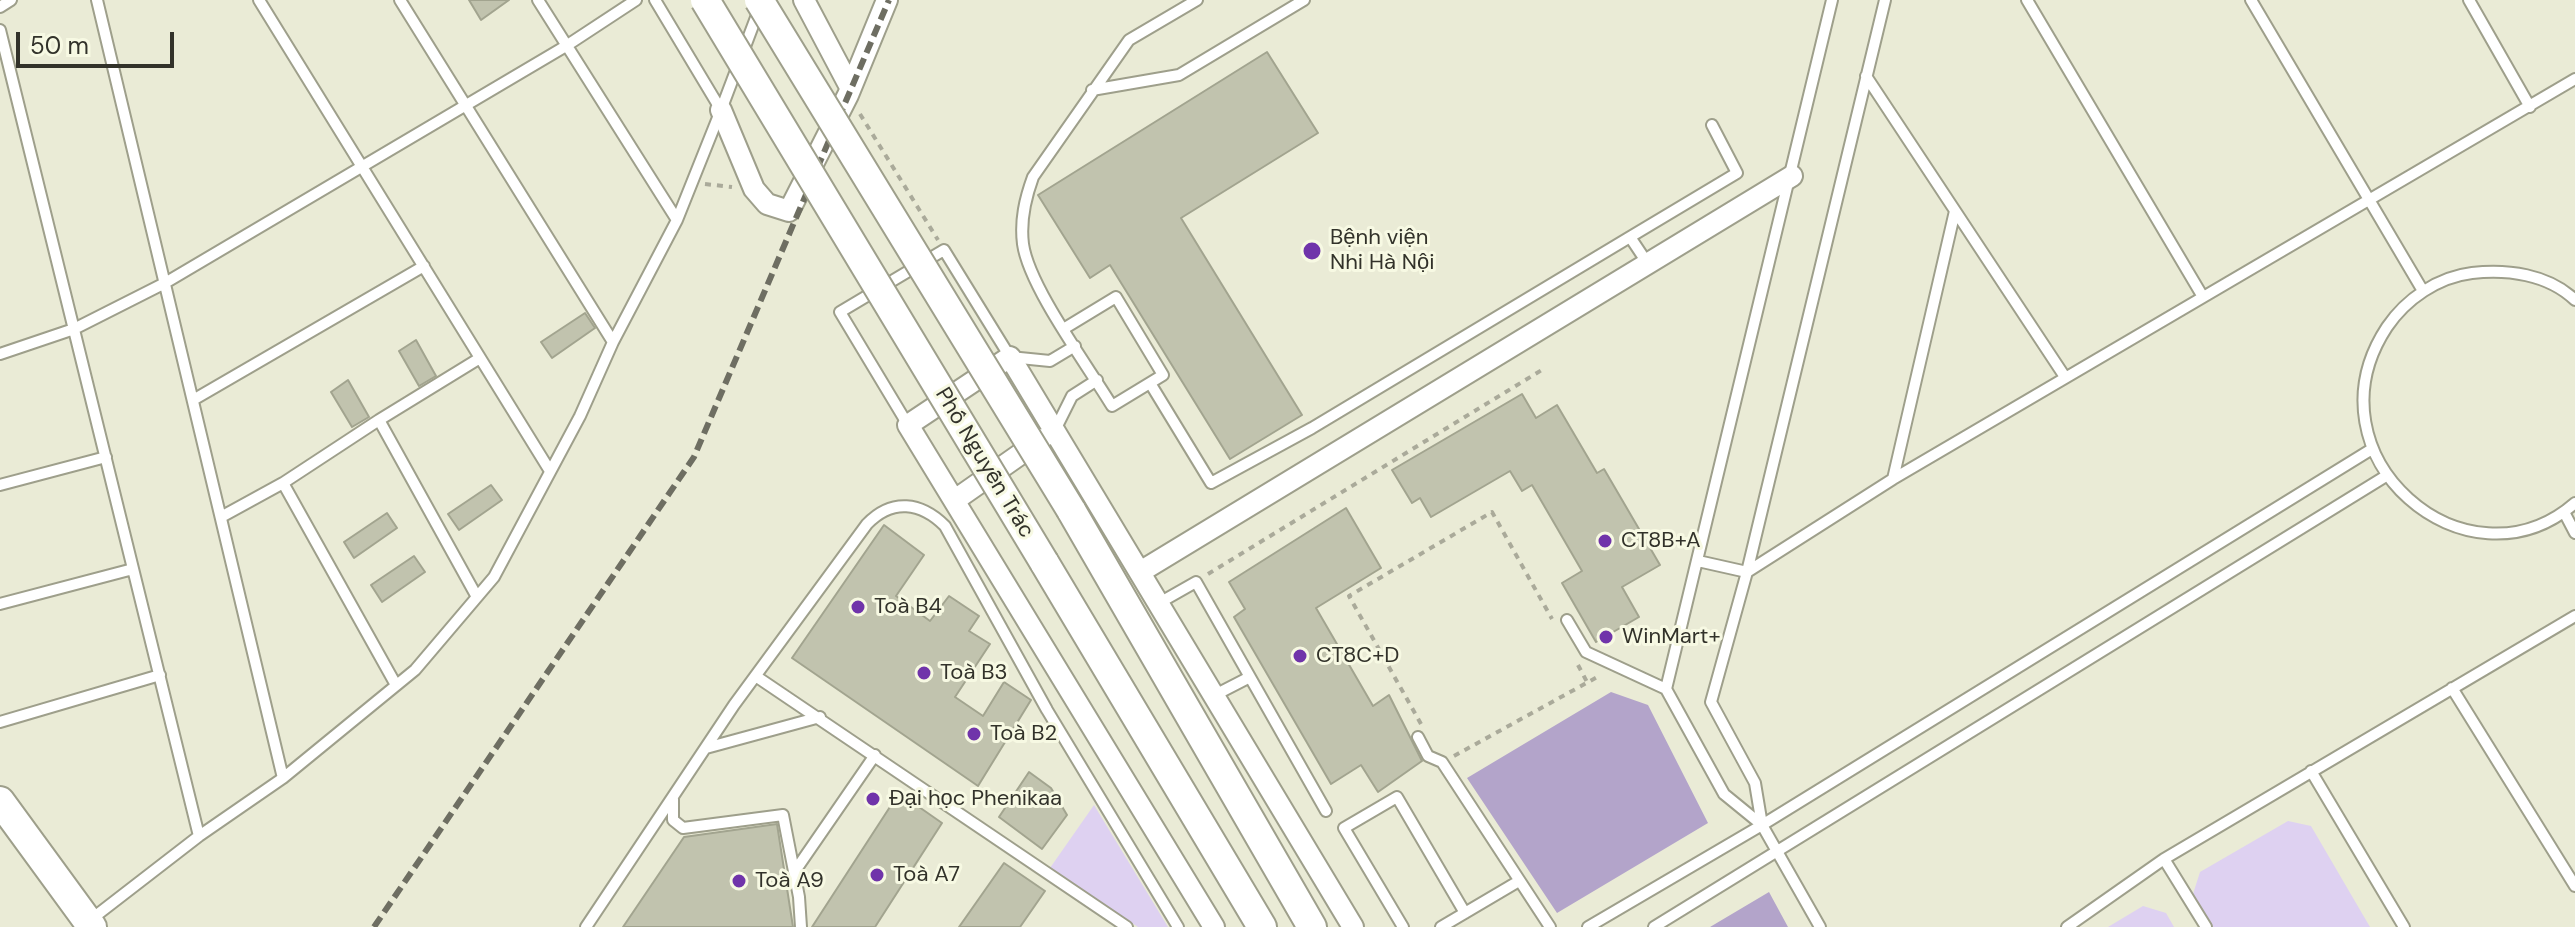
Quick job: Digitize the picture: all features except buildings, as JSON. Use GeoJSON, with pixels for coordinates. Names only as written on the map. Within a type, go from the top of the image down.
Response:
{"type":"FeatureCollection","features":[{"type":"Feature","properties":{"kind":"main road","name":"Phố Nguyễn Trác"},"geometry":{"type":"LineString","coordinates":[[705,0],[1262,927]]}},
{"type":"Feature","properties":{"kind":"main road"},"geometry":{"type":"LineString","coordinates":[[761,0],[1071,510],[1312,927]]}},
{"type":"Feature","properties":{"kind":"main road"},"geometry":{"type":"LineString","coordinates":[[0,801],[87,925]]}},
{"type":"Feature","properties":{"kind":"street"},"geometry":{"type":"LineString","coordinates":[[804,0],[852,96]]}},
{"type":"Feature","properties":{"kind":"street"},"geometry":{"type":"LineString","coordinates":[[721,110],[754,189],[767,204],[789,211],[852,96],[887,0]]}},
{"type":"Feature","properties":{"kind":"street"},"geometry":{"type":"LineString","coordinates":[[1140,572],[1792,176]]}},
{"type":"Feature","properties":{"kind":"street"},"geometry":{"type":"LineString","coordinates":[[908,425],[1010,357],[1353,927]]}},
{"type":"Feature","properties":{"kind":"street","name":"Phố Nguyễn Trác"},"geometry":{"type":"LineString","coordinates":[[908,425],[1214,927]]}},
{"type":"Feature","properties":{"kind":"street"},"geometry":{"type":"LineString","coordinates":[[955,500],[1055,430]]}},
{"type":"Feature","properties":{"kind":"lane"},"geometry":{"type":"LineString","coordinates":[[0,7],[11,0]]}},
{"type":"Feature","properties":{"kind":"lane"},"geometry":{"type":"LineString","coordinates":[[97,0],[283,778]]}},
{"type":"Feature","properties":{"kind":"lane"},"geometry":{"type":"LineString","coordinates":[[259,0],[550,471]]}},
{"type":"Feature","properties":{"kind":"lane"},"geometry":{"type":"LineString","coordinates":[[400,0],[613,342]]}},
{"type":"Feature","properties":{"kind":"lane"},"geometry":{"type":"LineString","coordinates":[[538,0],[677,220]]}},
{"type":"Feature","properties":{"kind":"lane"},"geometry":{"type":"LineString","coordinates":[[0,354],[74,329],[165,283],[566,46],[636,0]]}},
{"type":"Feature","properties":{"kind":"lane"},"geometry":{"type":"LineString","coordinates":[[655,0],[721,110]]}},
{"type":"Feature","properties":{"kind":"lane"},"geometry":{"type":"LineString","coordinates":[[87,925],[199,836],[283,778],[415,670],[494,577],[677,220],[761,0]]}},
{"type":"Feature","properties":{"kind":"lane"},"geometry":{"type":"LineString","coordinates":[[1065,328],[1116,297],[1163,375],[1112,406],[1031,272],[1023,246],[1025,199],[1033,177],[1129,40],[1197,0]]}},
{"type":"Feature","properties":{"kind":"lane"},"geometry":{"type":"LineString","coordinates":[[1092,90],[1179,75],[1304,0]]}},
{"type":"Feature","properties":{"kind":"lane"},"geometry":{"type":"LineString","coordinates":[[1666,689],[1832,0]]}},
{"type":"Feature","properties":{"kind":"lane"},"geometry":{"type":"LineString","coordinates":[[1762,825],[1755,783],[1711,702],[1747,572],[1885,0]]}},
{"type":"Feature","properties":{"kind":"lane"},"geometry":{"type":"LineString","coordinates":[[2027,0],[2203,297]]}},
{"type":"Feature","properties":{"kind":"lane"},"geometry":{"type":"LineString","coordinates":[[2251,0],[2423,291]]}},
{"type":"Feature","properties":{"kind":"lane"},"geometry":{"type":"LineString","coordinates":[[2469,0],[2530,107]]}},
{"type":"Feature","properties":{"kind":"lane"},"geometry":{"type":"LineString","coordinates":[[0,30],[199,836]]}},
{"type":"Feature","properties":{"kind":"lane"},"geometry":{"type":"LineString","coordinates":[[1866,76],[2065,377]]}},
{"type":"Feature","properties":{"kind":"lane"},"geometry":{"type":"LineString","coordinates":[[1698,561],[1747,572],[1893,479],[2575,79]]}},
{"type":"Feature","properties":{"kind":"lane"},"geometry":{"type":"LineString","coordinates":[[1150,383],[1211,483],[1312,428],[1737,173],[1712,125]]}},
{"type":"Feature","properties":{"kind":"lane"},"geometry":{"type":"LineString","coordinates":[[1893,479],[1955,211]]}},
{"type":"Feature","properties":{"kind":"lane"},"geometry":{"type":"LineString","coordinates":[[1630,237],[1648,264]]}},
{"type":"Feature","properties":{"kind":"lane"},"geometry":{"type":"LineString","coordinates":[[908,425],[840,312],[944,250],[1010,357],[1050,361],[1075,346]]}},
{"type":"Feature","properties":{"kind":"lane"},"geometry":{"type":"LineString","coordinates":[[193,400],[424,266]]}},
{"type":"Feature","properties":{"kind":"lane"},"geometry":{"type":"LineString","coordinates":[[2575,300],[2535,277],[2497,270],[2459,275],[2423,291],[2396,314],[2376,344],[2368,367],[2363,415],[2372,449],[2386,476],[2414,505],[2449,525],[2488,533],[2528,528],[2564,512],[2575,503]]}},
{"type":"Feature","properties":{"kind":"lane"},"geometry":{"type":"LineString","coordinates":[[221,517],[283,483],[480,358]]}},
{"type":"Feature","properties":{"kind":"lane"},"geometry":{"type":"LineString","coordinates":[[1055,430],[1072,396],[1097,380]]}},
{"type":"Feature","properties":{"kind":"lane"},"geometry":{"type":"LineString","coordinates":[[379,420],[477,597]]}},
{"type":"Feature","properties":{"kind":"lane"},"geometry":{"type":"LineString","coordinates":[[1588,927],[1762,825],[2372,449]]}},
{"type":"Feature","properties":{"kind":"lane"},"geometry":{"type":"LineString","coordinates":[[0,485],[106,457]]}},
{"type":"Feature","properties":{"kind":"lane"},"geometry":{"type":"LineString","coordinates":[[1654,927],[2386,476]]}},
{"type":"Feature","properties":{"kind":"lane"},"geometry":{"type":"LineString","coordinates":[[283,483],[396,685]]}},
{"type":"Feature","properties":{"kind":"lane"},"geometry":{"type":"LineString","coordinates":[[586,927],[706,748],[875,516],[896,506],[927,511],[945,526],[1047,710],[1178,927]]}},
{"type":"Feature","properties":{"kind":"lane"},"geometry":{"type":"LineString","coordinates":[[2564,512],[2575,533]]}},
{"type":"Feature","properties":{"kind":"lane"},"geometry":{"type":"LineString","coordinates":[[0,604],[133,569]]}},
{"type":"Feature","properties":{"kind":"lane"},"geometry":{"type":"LineString","coordinates":[[1159,603],[1196,582],[1326,811]]}},
{"type":"Feature","properties":{"kind":"lane"},"geometry":{"type":"LineString","coordinates":[[2067,927],[2164,859],[2575,616]]}},
{"type":"Feature","properties":{"kind":"lane"},"geometry":{"type":"LineString","coordinates":[[1567,620],[1586,652],[1666,689],[1724,794],[1762,825],[1820,927]]}},
{"type":"Feature","properties":{"kind":"lane"},"geometry":{"type":"LineString","coordinates":[[0,722],[160,675]]}},
{"type":"Feature","properties":{"kind":"lane"},"geometry":{"type":"LineString","coordinates":[[757,677],[1127,927]]}},
{"type":"Feature","properties":{"kind":"lane"},"geometry":{"type":"LineString","coordinates":[[1215,695],[1248,678]]}},
{"type":"Feature","properties":{"kind":"lane"},"geometry":{"type":"LineString","coordinates":[[2452,688],[2575,886]]}},
{"type":"Feature","properties":{"kind":"lane"},"geometry":{"type":"LineString","coordinates":[[706,748],[820,717]]}},
{"type":"Feature","properties":{"kind":"lane"},"geometry":{"type":"LineString","coordinates":[[1418,737],[1428,756],[1442,762],[1550,927]]}},
{"type":"Feature","properties":{"kind":"lane"},"geometry":{"type":"LineString","coordinates":[[795,871],[875,755]]}},
{"type":"Feature","properties":{"kind":"lane"},"geometry":{"type":"LineString","coordinates":[[2311,771],[2404,927]]}},
{"type":"Feature","properties":{"kind":"lane"},"geometry":{"type":"LineString","coordinates":[[674,795],[673,820],[683,828],[783,815],[795,871],[801,927]]}},
{"type":"Feature","properties":{"kind":"lane"},"geometry":{"type":"LineString","coordinates":[[1403,927],[1344,828],[1397,797],[1465,913]]}},
{"type":"Feature","properties":{"kind":"lane"},"geometry":{"type":"LineString","coordinates":[[2164,859],[2206,927]]}},
{"type":"Feature","properties":{"kind":"lane"},"geometry":{"type":"LineString","coordinates":[[1441,927],[1519,881]]}},
{"type":"Feature","properties":{"kind":"path"},"geometry":{"type":"LineString","coordinates":[[852,96],[944,250]]}},
{"type":"Feature","properties":{"kind":"path"},"geometry":{"type":"LineString","coordinates":[[693,183],[754,189]]}},
{"type":"Feature","properties":{"kind":"path"},"geometry":{"type":"LineString","coordinates":[[1196,582],[1545,368]]}},
{"type":"Feature","properties":{"kind":"path"},"geometry":{"type":"LineString","coordinates":[[1558,630],[1492,512],[1349,596],[1442,762],[1617,667]]}},
{"type":"Feature","properties":{"kind":"path"},"geometry":{"type":"LineString","coordinates":[[1572,656],[1587,682]]}},
{"type":"Feature","properties":{"kind":"shaded area"},"geometry":{"type":"Polygon","coordinates":[[[1611,692],[1648,705],[1708,823],[1557,913],[1467,778],[1611,692]]]}},
{"type":"Feature","properties":{"kind":"shaded area"},"geometry":{"type":"Polygon","coordinates":[[[1094,805],[1168,927],[1138,927],[1050,868],[1094,805]]]}},
{"type":"Feature","properties":{"kind":"shaded area"},"geometry":{"type":"Polygon","coordinates":[[[2288,821],[2311,826],[2370,927],[2213,927],[2193,894],[2200,872],[2288,821]]]}},
{"type":"Feature","properties":{"kind":"shaded area"},"geometry":{"type":"Polygon","coordinates":[[[1769,892],[1788,927],[1710,927],[1769,892]]]}},
{"type":"Feature","properties":{"kind":"shaded area"},"geometry":{"type":"Polygon","coordinates":[[[2143,906],[2166,913],[2174,927],[2108,927],[2143,906]]]}},
{"type":"Feature","properties":{"kind":"railway"},"geometry":{"type":"LineString","coordinates":[[374,927],[694,457],[889,0]]}},
{"type":"Feature","properties":{"kind":"place","name":"Bệnh viện Nhi Hà Nội"},"geometry":{"type":"Point","coordinates":[1312,251]}},
{"type":"Feature","properties":{"kind":"place","name":"CT8B+A"},"geometry":{"type":"Point","coordinates":[1605,541]}},
{"type":"Feature","properties":{"kind":"place","name":"Toà B4"},"geometry":{"type":"Point","coordinates":[858,607]}},
{"type":"Feature","properties":{"kind":"place","name":"WinMart+"},"geometry":{"type":"Point","coordinates":[1606,637]}},
{"type":"Feature","properties":{"kind":"place","name":"CT8C+D"},"geometry":{"type":"Point","coordinates":[1300,656]}},
{"type":"Feature","properties":{"kind":"place","name":"Toà B3"},"geometry":{"type":"Point","coordinates":[924,673]}},
{"type":"Feature","properties":{"kind":"place","name":"Toà B2"},"geometry":{"type":"Point","coordinates":[974,734]}},
{"type":"Feature","properties":{"kind":"place","name":"Đại học Phenikaa"},"geometry":{"type":"Point","coordinates":[873,799]}},
{"type":"Feature","properties":{"kind":"place","name":"Toà A7"},"geometry":{"type":"Point","coordinates":[877,875]}},
{"type":"Feature","properties":{"kind":"place","name":"Toà A9"},"geometry":{"type":"Point","coordinates":[739,881]}}]}
